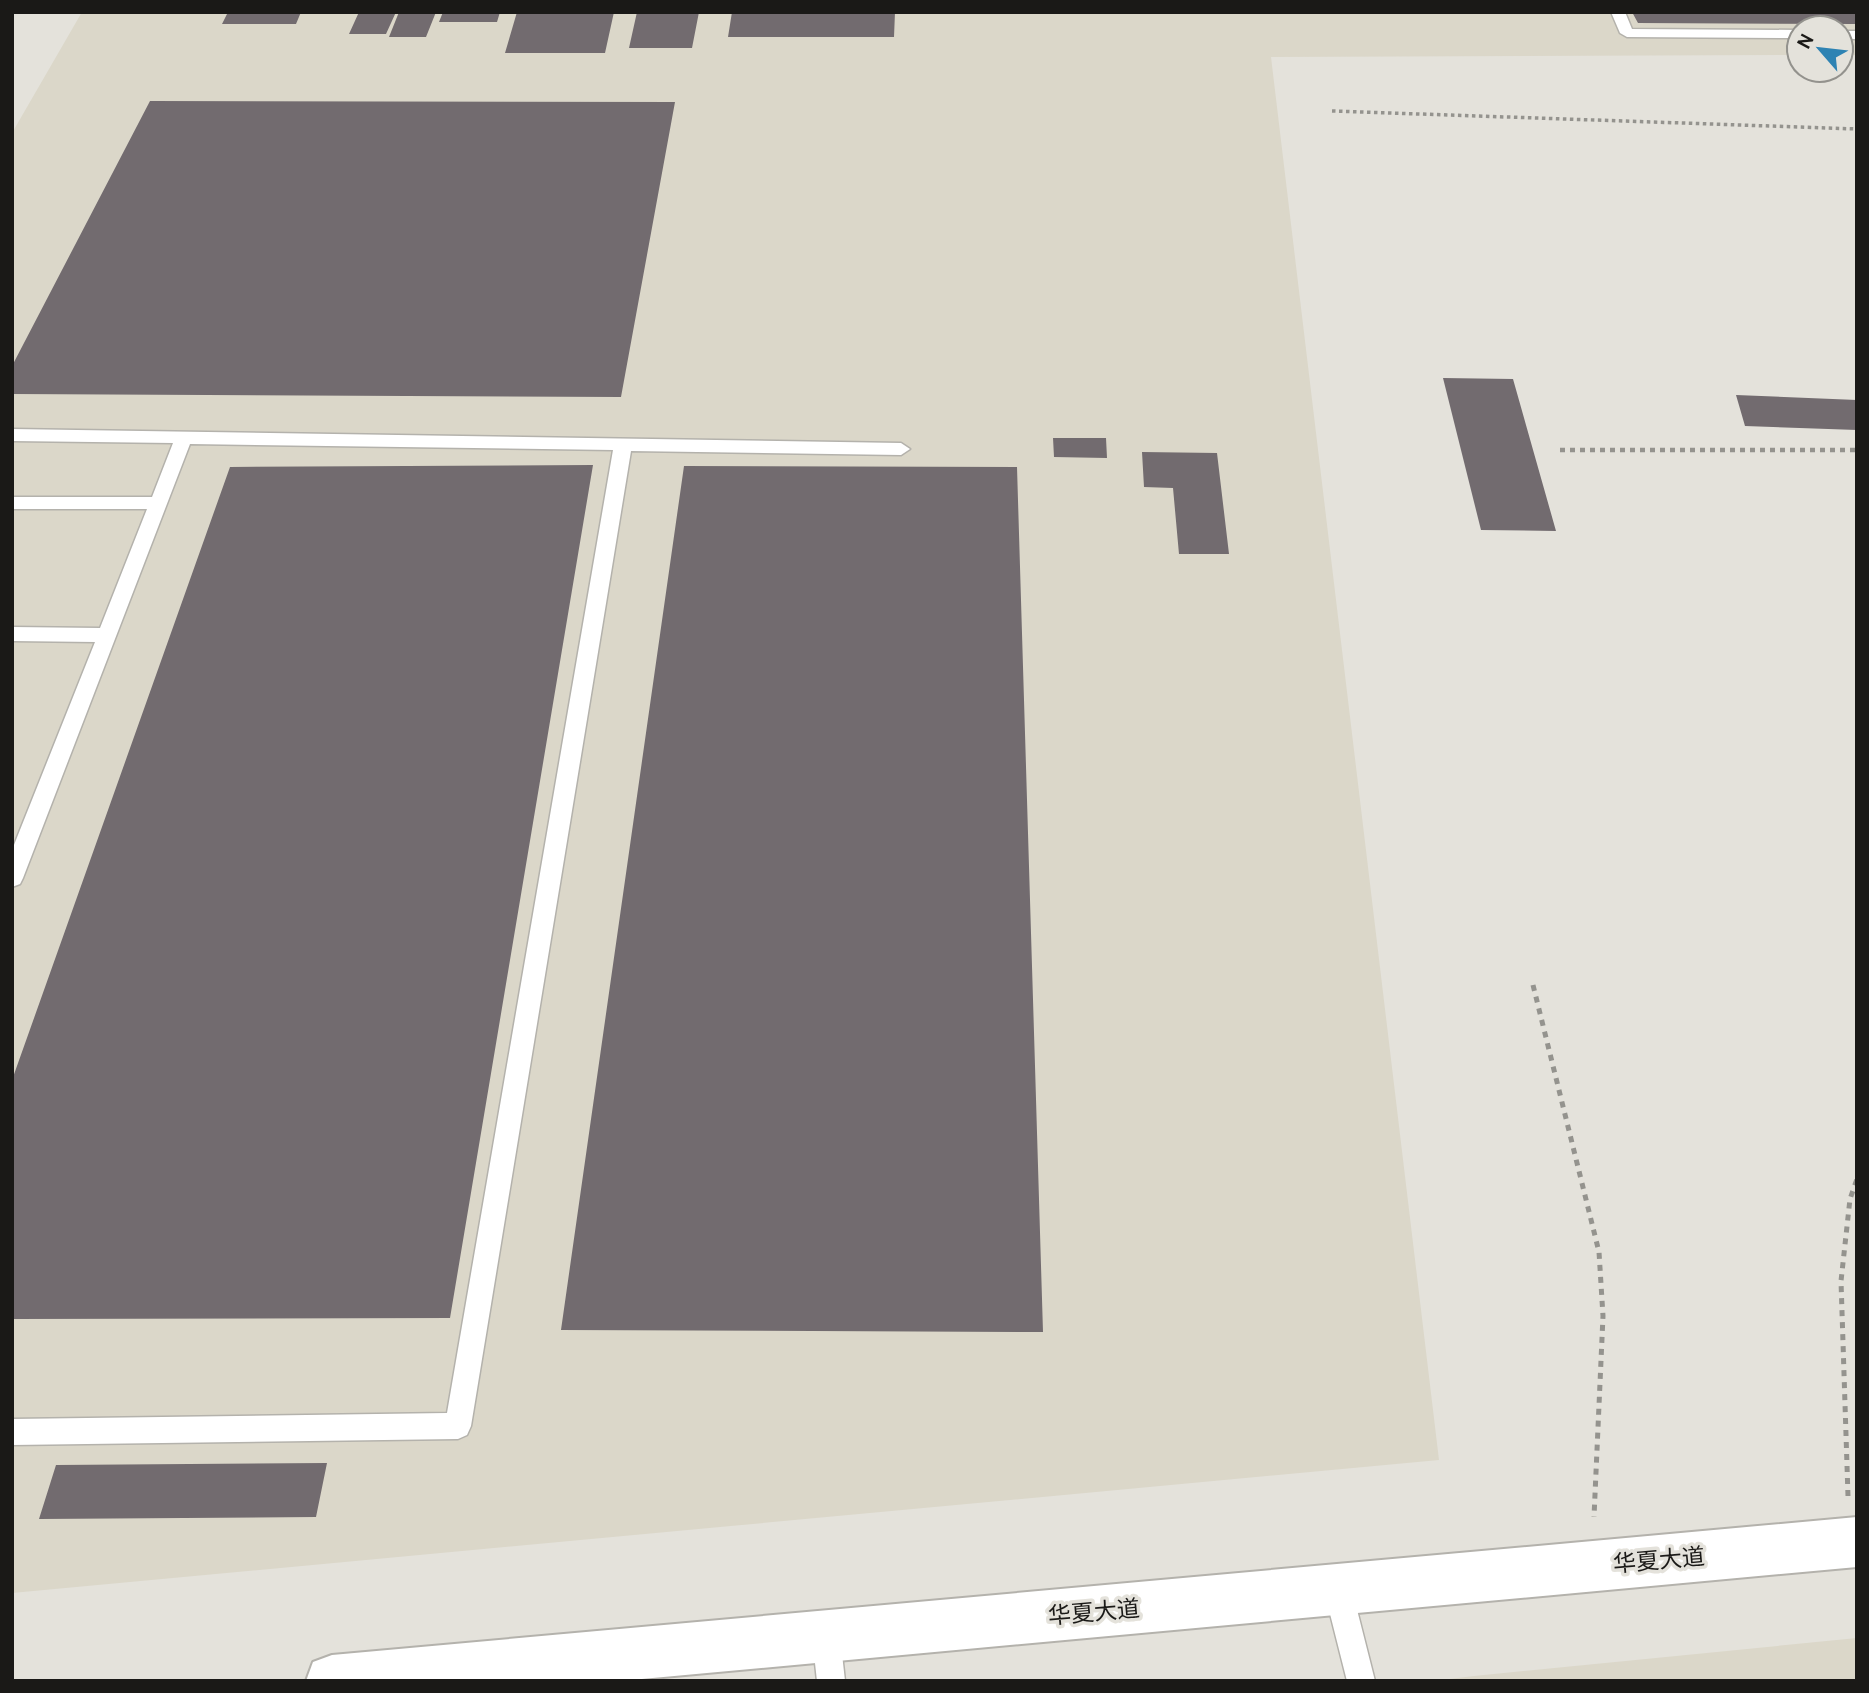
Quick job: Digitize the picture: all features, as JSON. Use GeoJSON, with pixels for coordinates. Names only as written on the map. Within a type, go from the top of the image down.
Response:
{"type":"FeatureCollection","features":[{"type":"Feature","properties":{"kind":"street","name":"华夏大道"},"geometry":{"type":"LineString","coordinates":[[332,1681],[829,1658],[1338,1590],[1853,1542]]}},
{"type":"Feature","properties":{"kind":"lane"},"geometry":{"type":"LineString","coordinates":[[1618,12],[1627,33],[1785,34]]}},
{"type":"Feature","properties":{"kind":"lane"},"geometry":{"type":"LineString","coordinates":[[12,435],[901,449]]}},
{"type":"Feature","properties":{"kind":"lane"},"geometry":{"type":"LineString","coordinates":[[12,878],[184,438]]}},
{"type":"Feature","properties":{"kind":"lane"},"geometry":{"type":"LineString","coordinates":[[12,1432],[458,1426],[624,445]]}},
{"type":"Feature","properties":{"kind":"lane"},"geometry":{"type":"LineString","coordinates":[[12,503],[158,503]]}},
{"type":"Feature","properties":{"kind":"lane"},"geometry":{"type":"LineString","coordinates":[[12,634],[107,635]]}},
{"type":"Feature","properties":{"kind":"lane"},"geometry":{"type":"LineString","coordinates":[[1338,1590],[1361,1681]]}},
{"type":"Feature","properties":{"kind":"path"},"geometry":{"type":"LineString","coordinates":[[1332,111],[1857,129]]}},
{"type":"Feature","properties":{"kind":"path"},"geometry":{"type":"LineString","coordinates":[[1560,450],[1857,450]]}},
{"type":"Feature","properties":{"kind":"path"},"geometry":{"type":"LineString","coordinates":[[1534,985],[1599,1252],[1603,1316],[1591,1567]]}},
{"type":"Feature","properties":{"kind":"path"},"geometry":{"type":"LineString","coordinates":[[1853,1542],[1841,1282],[1850,1199],[1857,1179]]}},
{"type":"Feature","properties":{"kind":"shaded area"},"geometry":{"type":"Polygon","coordinates":[[[82,12],[1857,12],[1857,55],[1855,14],[1785,14],[1785,55],[1271,57],[1439,1460],[12,1593],[12,133],[82,12]]]}},
{"type":"Feature","properties":{"kind":"shaded area"},"geometry":{"type":"Polygon","coordinates":[[[1857,1638],[1857,1681],[1433,1681],[1474,1676],[1857,1638]]]}},
{"type":"Feature","properties":{"kind":"building"},"geometry":{"type":"Polygon","coordinates":[[[228,12],[301,12],[296,24],[222,24],[228,12]]]}},
{"type":"Feature","properties":{"kind":"building"},"geometry":{"type":"Polygon","coordinates":[[[359,12],[396,12],[386,34],[349,34],[359,12]]]}},
{"type":"Feature","properties":{"kind":"building"},"geometry":{"type":"Polygon","coordinates":[[[399,12],[436,12],[426,37],[389,37],[399,12]]]}},
{"type":"Feature","properties":{"kind":"building"},"geometry":{"type":"Polygon","coordinates":[[[443,12],[500,12],[497,22],[439,22],[443,12]]]}},
{"type":"Feature","properties":{"kind":"building"},"geometry":{"type":"Polygon","coordinates":[[[517,12],[614,12],[605,53],[505,53],[517,12]]]}},
{"type":"Feature","properties":{"kind":"building"},"geometry":{"type":"Polygon","coordinates":[[[637,12],[699,12],[692,48],[629,48],[637,12]]]}},
{"type":"Feature","properties":{"kind":"building"},"geometry":{"type":"Polygon","coordinates":[[[732,12],[895,12],[894,37],[728,37],[732,12]]]}},
{"type":"Feature","properties":{"kind":"building"},"geometry":{"type":"Polygon","coordinates":[[[1632,12],[1857,12],[1857,24],[1855,14],[1785,14],[1785,24],[1638,23],[1632,12]]]}},
{"type":"Feature","properties":{"kind":"building"},"geometry":{"type":"Polygon","coordinates":[[[150,101],[675,102],[621,397],[12,394],[12,366],[150,101]]]}},
{"type":"Feature","properties":{"kind":"building"},"geometry":{"type":"Polygon","coordinates":[[[1443,378],[1513,379],[1556,531],[1481,530],[1443,378]]]}},
{"type":"Feature","properties":{"kind":"building"},"geometry":{"type":"Polygon","coordinates":[[[1736,395],[1857,400],[1857,430],[1745,426],[1736,395]]]}},
{"type":"Feature","properties":{"kind":"building"},"geometry":{"type":"Polygon","coordinates":[[[1053,438],[1106,438],[1107,458],[1054,457],[1053,438]]]}},
{"type":"Feature","properties":{"kind":"building"},"geometry":{"type":"Polygon","coordinates":[[[1142,452],[1217,453],[1229,554],[1179,554],[1173,488],[1144,487],[1142,452]]]}},
{"type":"Feature","properties":{"kind":"building"},"geometry":{"type":"Polygon","coordinates":[[[593,465],[450,1318],[12,1319],[12,1080],[230,467],[593,465]]]}},
{"type":"Feature","properties":{"kind":"building"},"geometry":{"type":"Polygon","coordinates":[[[684,466],[1017,467],[1043,1332],[561,1330],[684,466]]]}},
{"type":"Feature","properties":{"kind":"building"},"geometry":{"type":"Polygon","coordinates":[[[327,1463],[316,1517],[39,1519],[56,1465],[327,1463]]]}}]}
